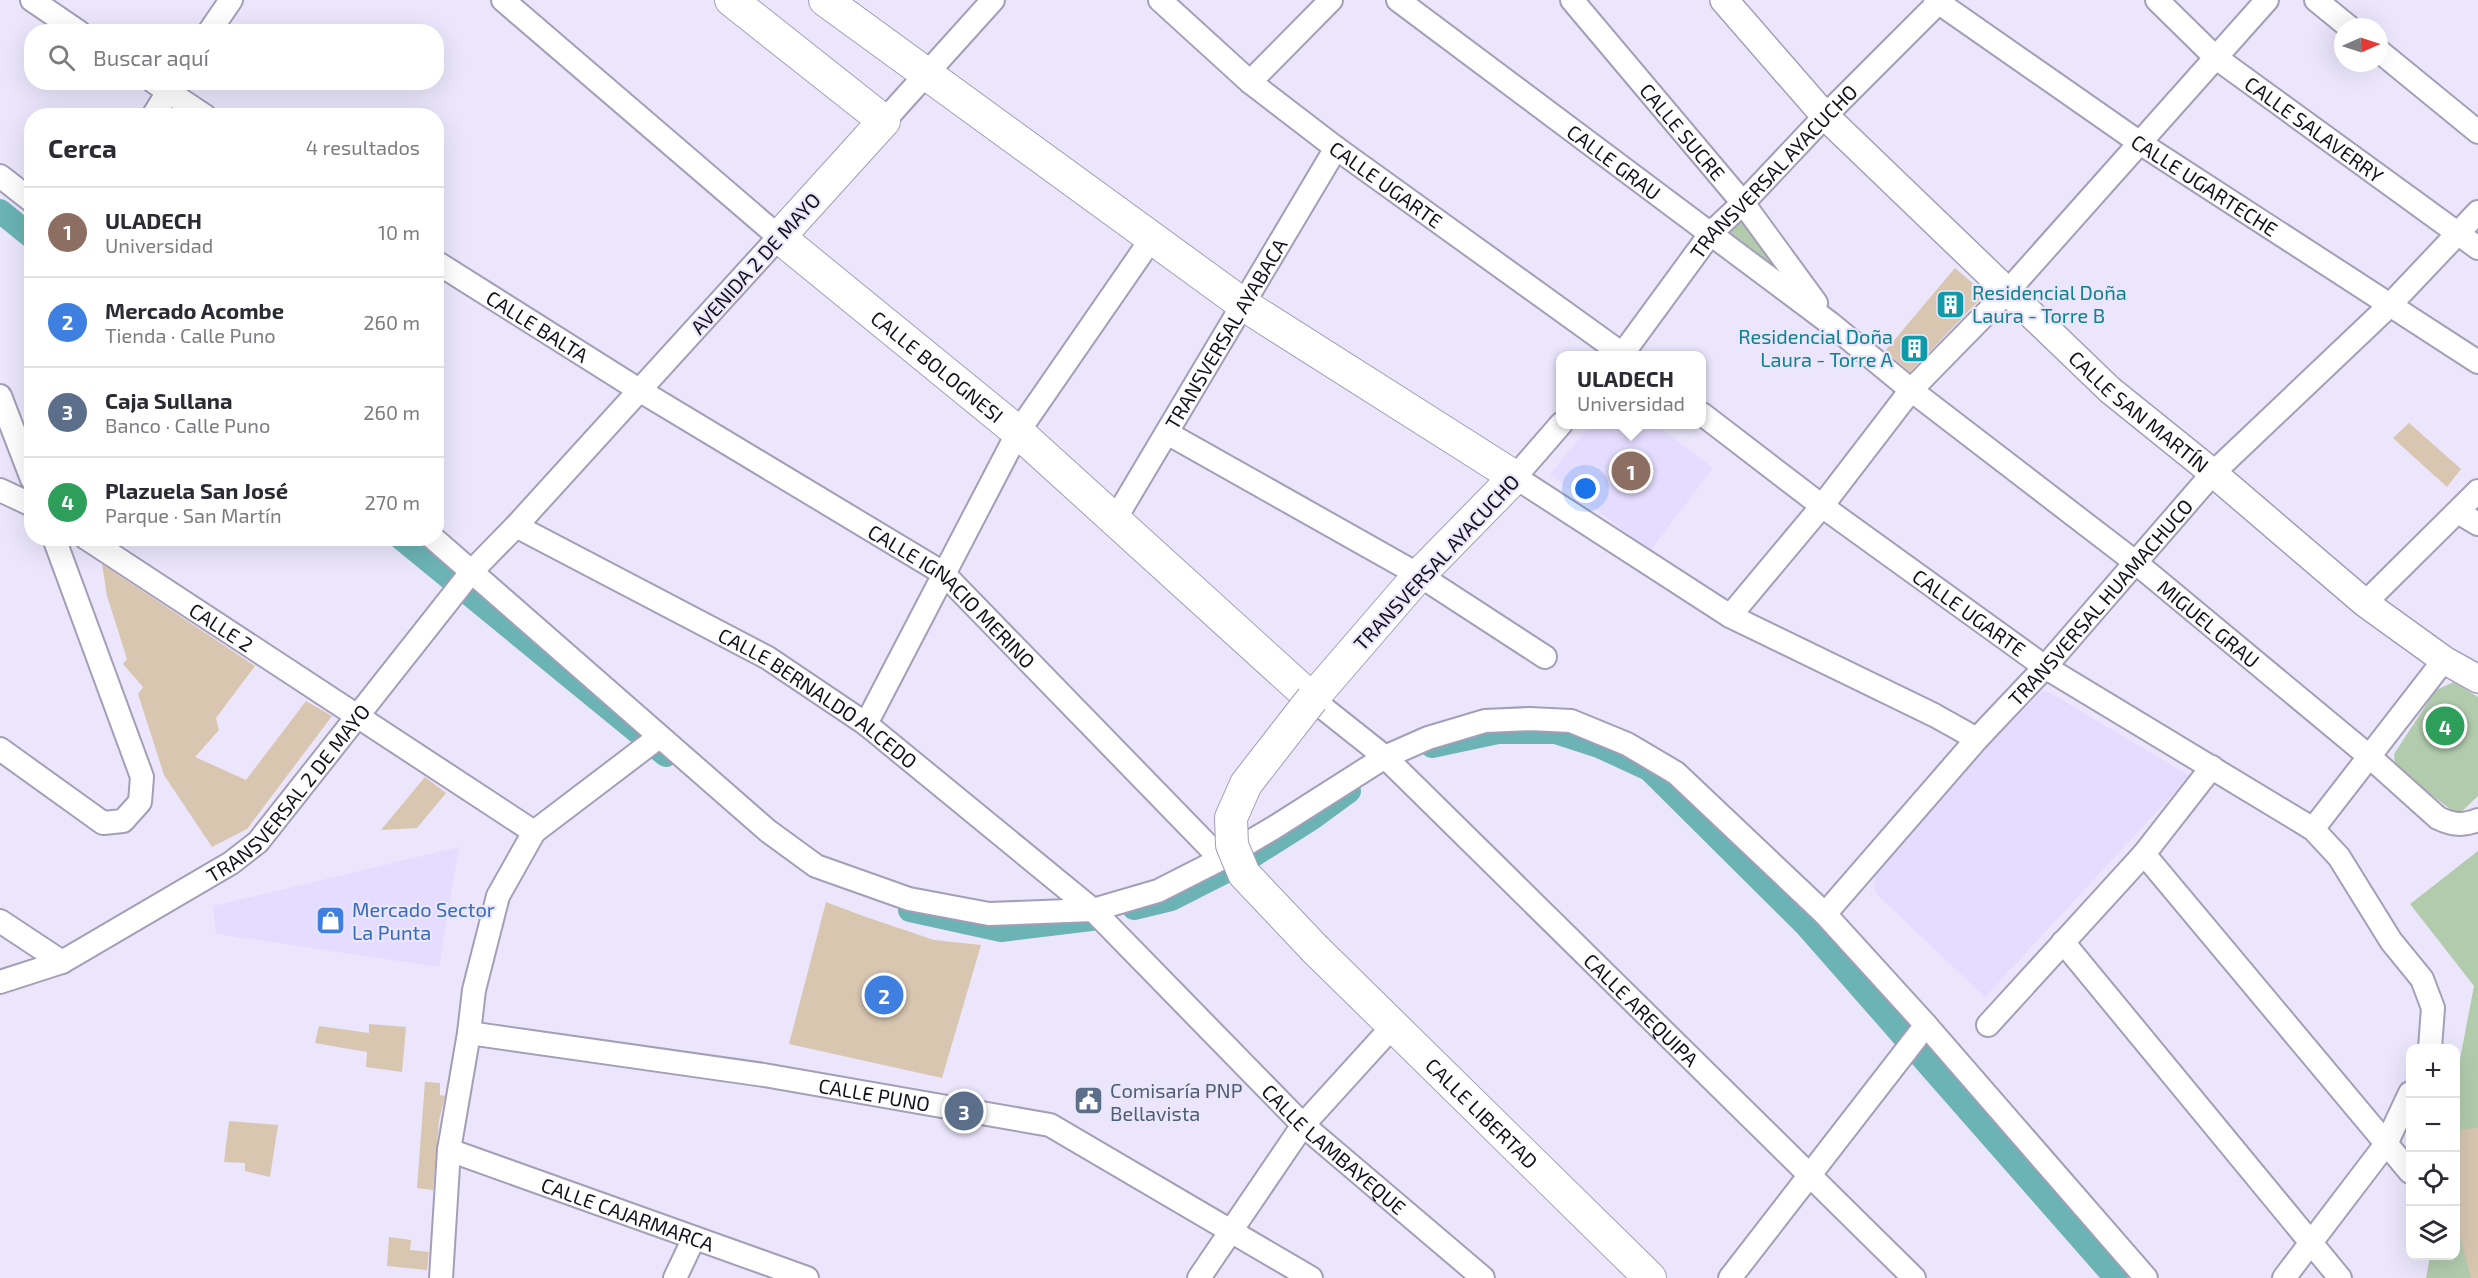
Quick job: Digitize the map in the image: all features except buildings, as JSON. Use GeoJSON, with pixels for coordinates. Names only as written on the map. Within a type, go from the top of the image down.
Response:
{"type":"FeatureCollection","features":[{"type":"Feature","properties":{"kind":"main road"},"geometry":{"type":"LineString","coordinates":[[731,0],[884,121]]}},
{"type":"Feature","properties":{"kind":"main road"},"geometry":{"type":"LineString","coordinates":[[825,0],[1244,305],[1515,477]]}},
{"type":"Feature","properties":{"kind":"main road","name":"AVENIDA 2 DE MAYO"},"geometry":{"type":"LineString","coordinates":[[779,237],[884,121]]}},
{"type":"Feature","properties":{"kind":"main road","name":"CALLE BOLOGNESI"},"geometry":{"type":"LineString","coordinates":[[779,237],[1018,432],[1312,699]]}},
{"type":"Feature","properties":{"kind":"main road","name":"TRANSVERSAL AYACUCHO"},"geometry":{"type":"LineString","coordinates":[[1315,949],[1244,874],[1232,845],[1231,818],[1246,784],[1312,699],[1419,575],[1515,477]]}},
{"type":"Feature","properties":{"kind":"main road","name":"CALLE LIBERTAD"},"geometry":{"type":"LineString","coordinates":[[1315,949],[1650,1278]]}},
{"type":"Feature","properties":{"kind":"street"},"geometry":{"type":"LineString","coordinates":[[32,0],[67,24]]}},
{"type":"Feature","properties":{"kind":"street"},"geometry":{"type":"LineString","coordinates":[[214,24],[231,0]]}},
{"type":"Feature","properties":{"kind":"street","name":"CALLE BOLOGNESI"},"geometry":{"type":"LineString","coordinates":[[503,0],[779,237]]}},
{"type":"Feature","properties":{"kind":"street","name":"AVENIDA 2 DE MAYO"},"geometry":{"type":"LineString","coordinates":[[884,121],[993,0]]}},
{"type":"Feature","properties":{"kind":"street","name":"CALLE UGARTE"},"geometry":{"type":"LineString","coordinates":[[1160,0],[1250,82],[1617,351]]}},
{"type":"Feature","properties":{"kind":"street"},"geometry":{"type":"LineString","coordinates":[[1250,82],[1331,0]]}},
{"type":"Feature","properties":{"kind":"street","name":"CALLE GRAU"},"geometry":{"type":"LineString","coordinates":[[1398,0],[1831,324]]}},
{"type":"Feature","properties":{"kind":"street","name":"CALLE SUCRE"},"geometry":{"type":"LineString","coordinates":[[1572,0],[1743,203],[1831,324]]}},
{"type":"Feature","properties":{"kind":"street","name":"CALLE SAN MARTÍN"},"geometry":{"type":"LineString","coordinates":[[1724,0],[1825,116],[2110,390],[2213,473],[2365,603],[2444,660],[2478,679]]}},
{"type":"Feature","properties":{"kind":"street","name":"CALLE SALAVERRY"},"geometry":{"type":"LineString","coordinates":[[2157,0],[2215,57],[2478,248]]}},
{"type":"Feature","properties":{"kind":"street"},"geometry":{"type":"LineString","coordinates":[[1730,616],[1822,506],[1911,390],[2007,292],[2267,0]]}},
{"type":"Feature","properties":{"kind":"street"},"geometry":{"type":"LineString","coordinates":[[2316,0],[2338,18]]}},
{"type":"Feature","properties":{"kind":"street","name":"TRANSVERSAL AYACUCHO"},"geometry":{"type":"LineString","coordinates":[[1626,351],[1711,233],[1743,203],[1938,1]]}},
{"type":"Feature","properties":{"kind":"street","name":"CALLE UGARTECHE"},"geometry":{"type":"LineString","coordinates":[[1938,1],[2140,143],[2478,362]]}},
{"type":"Feature","properties":{"kind":"street"},"geometry":{"type":"LineString","coordinates":[[2388,58],[2478,132]]}},
{"type":"Feature","properties":{"kind":"street"},"geometry":{"type":"LineString","coordinates":[[156,108],[163,90]]}},
{"type":"Feature","properties":{"kind":"street"},"geometry":{"type":"LineString","coordinates":[[170,90],[194,108]]}},
{"type":"Feature","properties":{"kind":"street","name":"TRANSVERSAL AYABACA"},"geometry":{"type":"LineString","coordinates":[[1114,520],[1336,147]]}},
{"type":"Feature","properties":{"kind":"street"},"geometry":{"type":"LineString","coordinates":[[0,176],[24,195]]}},
{"type":"Feature","properties":{"kind":"street","name":"TRANSVERSAL HUAMACHUCO"},"geometry":{"type":"LineString","coordinates":[[1825,914],[1977,739],[2045,667],[2213,473],[2389,306],[2478,212]]}},
{"type":"Feature","properties":{"kind":"street","name":"AVENIDA 2 DE MAYO"},"geometry":{"type":"LineString","coordinates":[[516,526],[779,237]]}},
{"type":"Feature","properties":{"kind":"street"},"geometry":{"type":"LineString","coordinates":[[866,724],[1018,432],[1152,238]]}},
{"type":"Feature","properties":{"kind":"street","name":"CALLE BALTA"},"geometry":{"type":"LineString","coordinates":[[444,267],[639,390]]}},
{"type":"Feature","properties":{"kind":"street","name":"MIGUEL GRAU"},"geometry":{"type":"LineString","coordinates":[[1831,324],[1911,390],[2135,562],[2370,756],[2438,818],[2450,824],[2465,825],[2478,820]]}},
{"type":"Feature","properties":{"kind":"street","name":"CALLE IGNACIO MERINO"},"geometry":{"type":"LineString","coordinates":[[639,390],[944,573],[1221,859]]}},
{"type":"Feature","properties":{"kind":"street"},"geometry":{"type":"LineString","coordinates":[[0,396],[24,458]]}},
{"type":"Feature","properties":{"kind":"street","name":"CALLE UGARTE"},"geometry":{"type":"LineString","coordinates":[[1706,418],[1822,506],[2045,667],[2313,829],[2339,857],[2391,941],[2422,979],[2433,1008],[2430,1044]]}},
{"type":"Feature","properties":{"kind":"street","name":"TRANSVERSAL AYACUCHO"},"geometry":{"type":"LineString","coordinates":[[1515,477],[1557,429]]}},
{"type":"Feature","properties":{"kind":"street"},"geometry":{"type":"LineString","coordinates":[[1167,433],[1419,575],[1545,657]]}},
{"type":"Feature","properties":{"kind":"street"},"geometry":{"type":"LineString","coordinates":[[1515,477],[1730,616],[1934,715],[1977,739]]}},
{"type":"Feature","properties":{"kind":"street"},"geometry":{"type":"LineString","coordinates":[[0,490],[24,501]]}},
{"type":"Feature","properties":{"kind":"street"},"geometry":{"type":"LineString","coordinates":[[2365,603],[2478,491]]}},
{"type":"Feature","properties":{"kind":"street"},"geometry":{"type":"LineString","coordinates":[[2458,512],[2478,525]]}},
{"type":"Feature","properties":{"kind":"street","name":"TRANSVERSAL 2 DE MAYO"},"geometry":{"type":"LineString","coordinates":[[0,982],[62,962],[231,863],[258,842],[470,573],[516,526]]}},
{"type":"Feature","properties":{"kind":"street","name":"CALLE BERNALDO ALCEDO"},"geometry":{"type":"LineString","coordinates":[[516,526],[768,658],[866,724],[1093,910]]}},
{"type":"Feature","properties":{"kind":"street"},"geometry":{"type":"LineString","coordinates":[[0,749],[103,823],[123,821],[140,802],[142,777],[57,546]]}},
{"type":"Feature","properties":{"kind":"street","name":"CALLE 2"},"geometry":{"type":"LineString","coordinates":[[98,546],[534,832]]}},
{"type":"Feature","properties":{"kind":"street"},"geometry":{"type":"LineString","coordinates":[[441,546],[768,831],[816,866],[909,899],[989,914],[1093,910],[1158,891],[1221,859],[1385,757],[1428,738],[1485,722],[1528,719],[1572,721],[1627,744],[1676,773],[1825,914],[1926,1025],[2146,1278]]}},
{"type":"Feature","properties":{"kind":"street"},"geometry":{"type":"LineString","coordinates":[[2313,829],[2444,660]]}},
{"type":"Feature","properties":{"kind":"street","name":"CALLE BOLOGNESI"},"geometry":{"type":"LineString","coordinates":[[1312,699],[1367,742]]}},
{"type":"Feature","properties":{"kind":"street"},"geometry":{"type":"LineString","coordinates":[[441,1278],[449,1150],[474,990],[498,896],[534,832],[659,737]]}},
{"type":"Feature","properties":{"kind":"street","name":"CALLE AREQUIPA"},"geometry":{"type":"LineString","coordinates":[[1367,742],[1385,757],[1914,1278]]}},
{"type":"Feature","properties":{"kind":"street"},"geometry":{"type":"LineString","coordinates":[[1988,1025],[2144,854],[2212,767]]}},
{"type":"Feature","properties":{"kind":"street"},"geometry":{"type":"LineString","coordinates":[[2144,854],[2406,1167]]}},
{"type":"Feature","properties":{"kind":"street","name":"CALLE LAMBAYEQUE"},"geometry":{"type":"LineString","coordinates":[[1093,910],[1303,1125],[1483,1278]]}},
{"type":"Feature","properties":{"kind":"street"},"geometry":{"type":"LineString","coordinates":[[0,921],[62,962]]}},
{"type":"Feature","properties":{"kind":"street"},"geometry":{"type":"LineString","coordinates":[[2063,942],[2340,1278]]}},
{"type":"Feature","properties":{"kind":"street"},"geometry":{"type":"LineString","coordinates":[[1731,1278],[1926,1025]]}},
{"type":"Feature","properties":{"kind":"street"},"geometry":{"type":"LineString","coordinates":[[1199,1278],[1303,1125],[1393,1026]]}},
{"type":"Feature","properties":{"kind":"street","name":"CALLE PUNO"},"geometry":{"type":"LineString","coordinates":[[469,1033],[764,1075],[1050,1125],[1311,1278]]}},
{"type":"Feature","properties":{"kind":"street"},"geometry":{"type":"LineString","coordinates":[[2284,1278],[2386,1144],[2408,1098]]}},
{"type":"Feature","properties":{"kind":"street","name":"CALLE CAJARMARCA"},"geometry":{"type":"LineString","coordinates":[[449,1150],[807,1278]]}},
{"type":"Feature","properties":{"kind":"street"},"geometry":{"type":"LineString","coordinates":[[675,1278],[694,1238]]}},
{"type":"Feature","properties":{"kind":"shaded area"},"geometry":{"type":"Polygon","coordinates":[[[1587,429],[1661,429],[1713,468],[1650,551],[1550,474],[1587,429]]]}},
{"type":"Feature","properties":{"kind":"shaded area"},"geometry":{"type":"Polygon","coordinates":[[[2047,691],[2190,776],[1985,997],[1875,893],[1874,873],[2034,693],[2047,691]]]}},
{"type":"Feature","properties":{"kind":"shaded area","name":"Mercado Sector La Punta"},"geometry":{"type":"Polygon","coordinates":[[[459,847],[439,967],[216,934],[213,906],[459,847]]]}},
{"type":"Feature","properties":{"kind":"green space"},"geometry":{"type":"Polygon","coordinates":[[[1742,220],[1797,287],[1728,236],[1732,225],[1742,220]]]}},
{"type":"Feature","properties":{"kind":"green space"},"geometry":{"type":"Polygon","coordinates":[[[2454,682],[2478,697],[2478,796],[2458,815],[2395,767],[2394,754],[2436,690],[2454,682]]]}},
{"type":"Feature","properties":{"kind":"green space"},"geometry":{"type":"Polygon","coordinates":[[[2478,851],[2478,1278],[2426,1278],[2429,1260],[2460,1260],[2460,1059],[2474,986],[2410,904],[2478,851]]]}},
{"type":"Feature","properties":{"kind":"waterway"},"geometry":{"type":"LineString","coordinates":[[0,211],[24,230]]}},
{"type":"Feature","properties":{"kind":"waterway"},"geometry":{"type":"LineString","coordinates":[[411,546],[666,755]]}},
{"type":"Feature","properties":{"kind":"waterway"},"geometry":{"type":"LineString","coordinates":[[1432,746],[1498,732],[1556,732],[1599,746],[1649,769],[1807,926],[2116,1278]]}},
{"type":"Feature","properties":{"kind":"waterway"},"geometry":{"type":"LineString","coordinates":[[1134,908],[1171,899],[1238,865],[1312,818],[1349,791]]}},
{"type":"Feature","properties":{"kind":"waterway"},"geometry":{"type":"LineString","coordinates":[[910,910],[1001,930],[1091,919]]}},
{"type":"Feature","properties":{"kind":"place","name":"Residencial Doña Laura - Torre B"},"geometry":{"type":"Point","coordinates":[1951,304]}},
{"type":"Feature","properties":{"kind":"place","name":"Residencial Doña Laura - Torre A"},"geometry":{"type":"Point","coordinates":[1914,348]}},
{"type":"Feature","properties":{"kind":"place","name":"ULADECH"},"geometry":{"type":"Point","coordinates":[1631,471]}},
{"type":"Feature","properties":{"kind":"place","name":"Plazuela San José"},"geometry":{"type":"Point","coordinates":[2445,726]}},
{"type":"Feature","properties":{"kind":"place","name":"Mercado Sector La Punta"},"geometry":{"type":"Point","coordinates":[331,920]}},
{"type":"Feature","properties":{"kind":"place","name":"Mercado Acombe"},"geometry":{"type":"Point","coordinates":[884,995]}},
{"type":"Feature","properties":{"kind":"place","name":"Comisaría PNP Bellavista"},"geometry":{"type":"Point","coordinates":[1089,1101]}},
{"type":"Feature","properties":{"kind":"place","name":"Caja Sullana"},"geometry":{"type":"Point","coordinates":[964,1111]}}]}
